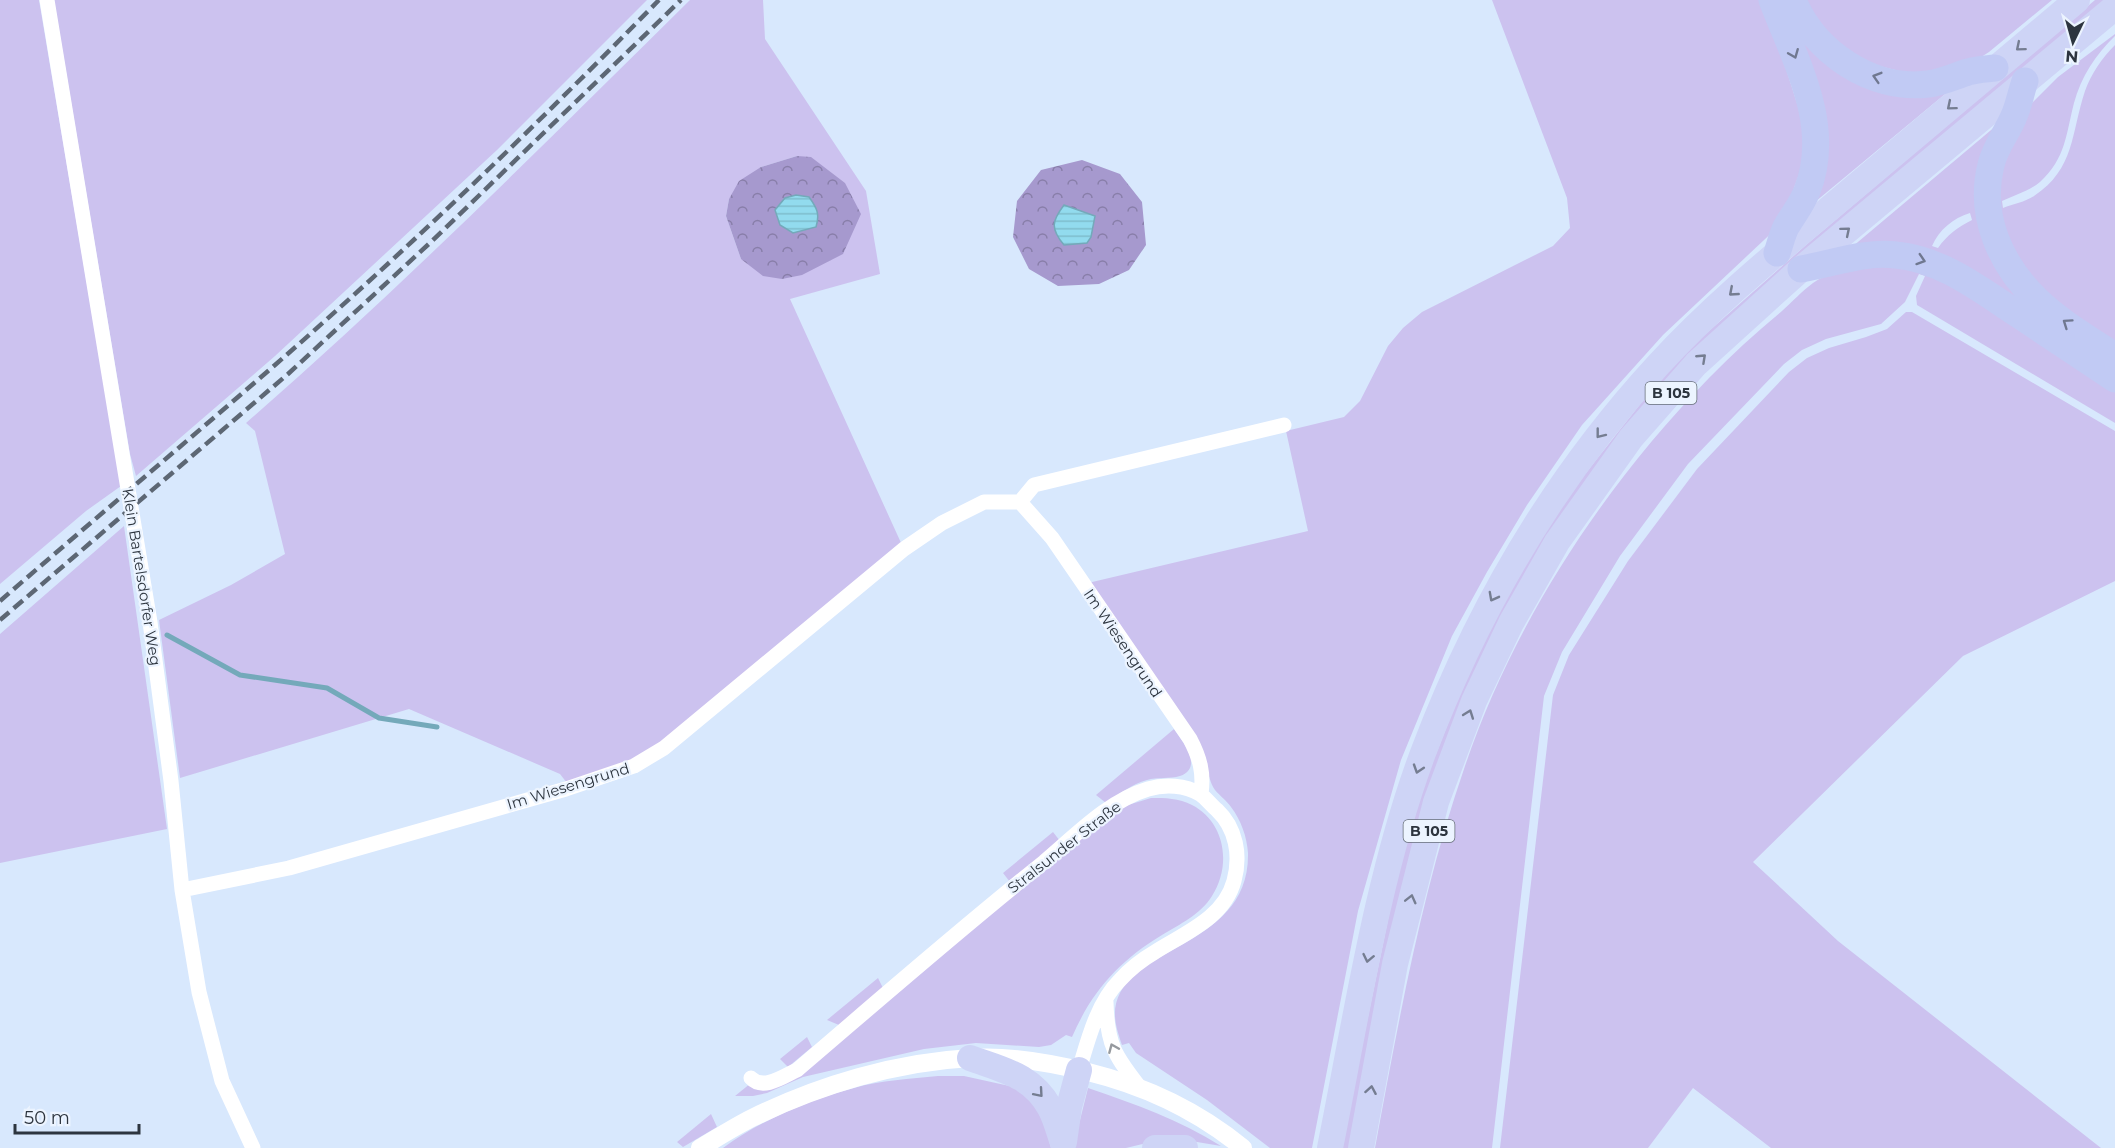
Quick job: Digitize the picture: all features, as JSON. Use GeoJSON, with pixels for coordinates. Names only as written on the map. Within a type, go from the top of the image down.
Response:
{"type":"FeatureCollection","features":[{"type":"Feature","properties":{"kind":"highway"},"geometry":{"type":"LineString","coordinates":[[1772,0],[1810,99],[1815,120],[1816,143],[1814,169],[1807,191],[1787,226],[1777,253]]}},
{"type":"Feature","properties":{"kind":"highway"},"geometry":{"type":"LineString","coordinates":[[1793,0],[1807,25],[1834,56],[1858,71],[1900,83],[1926,84],[1950,79],[1970,71],[1995,68]]}},
{"type":"Feature","properties":{"kind":"highway","name":"B 105"},"geometry":{"type":"LineString","coordinates":[[1330,1148],[1375,925],[1399,828],[1426,746],[1446,695],[1478,626],[1511,564],[1540,517],[1624,403],[1659,363],[1707,316],[1777,253],[2077,0]]}},
{"type":"Feature","properties":{"kind":"highway","name":"B 105"},"geometry":{"type":"LineString","coordinates":[[1361,1148],[1395,964],[1436,802],[1474,701],[1510,623],[1557,542],[1631,438],[1696,364],[1801,269],[2115,7]]}},
{"type":"Feature","properties":{"kind":"highway"},"geometry":{"type":"LineString","coordinates":[[2025,81],[2014,116],[1997,146],[1991,163],[1987,198],[1992,232],[2009,267],[2038,301],[2115,356]]}},
{"type":"Feature","properties":{"kind":"highway"},"geometry":{"type":"LineString","coordinates":[[1801,269],[1867,255],[1894,254],[1934,264],[1970,283],[2115,379]]}},
{"type":"Feature","properties":{"kind":"highway"},"geometry":{"type":"LineString","coordinates":[[970,1058],[1026,1079],[1052,1110],[1063,1145]]}},
{"type":"Feature","properties":{"kind":"highway"},"geometry":{"type":"LineString","coordinates":[[1063,1145],[1069,1107],[1079,1070]]}},
{"type":"Feature","properties":{"kind":"highway"},"geometry":{"type":"LineString","coordinates":[[1155,1148],[1185,1148]]}},
{"type":"Feature","properties":{"kind":"street","name":"Klein Bartelsdorfer Weg"},"geometry":{"type":"LineString","coordinates":[[47,0],[150,622],[171,781],[182,890],[199,992],[222,1081],[253,1148]]}},
{"type":"Feature","properties":{"kind":"street"},"geometry":{"type":"LineString","coordinates":[[1020,502],[1034,485],[1284,425]]}},
{"type":"Feature","properties":{"kind":"street","name":"Im Wiesengrund"},"geometry":{"type":"LineString","coordinates":[[182,890],[289,868],[566,789],[634,766],[664,748],[904,549],[942,523],[984,502],[1020,502],[1052,538],[1190,739],[1200,759],[1203,775],[1201,794]]}},
{"type":"Feature","properties":{"kind":"street","name":"Stralsunder Straße"},"geometry":{"type":"LineString","coordinates":[[751,1078],[761,1084],[768,1083],[797,1070],[1011,888],[1113,806],[1148,789],[1166,786],[1177,786],[1201,794],[1223,816],[1231,829],[1236,846],[1238,863],[1226,900],[1213,915],[1196,928],[1153,953],[1118,982],[1106,999],[1093,1026],[1079,1070]]}},
{"type":"Feature","properties":{"kind":"street"},"geometry":{"type":"LineString","coordinates":[[1106,999],[1110,1040],[1119,1060],[1141,1089]]}},
{"type":"Feature","properties":{"kind":"street"},"geometry":{"type":"LineString","coordinates":[[700,1148],[751,1118],[810,1093],[860,1077],[903,1067],[970,1058],[1016,1060],[1112,1078],[1194,1114],[1243,1148]]}},
{"type":"Feature","properties":{"kind":"shaded area"},"geometry":{"type":"Polygon","coordinates":[[[0,0],[39,0],[121,486],[86,511],[0,584],[0,0]]]}},
{"type":"Feature","properties":{"kind":"shaded area"},"geometry":{"type":"Polygon","coordinates":[[[54,0],[647,0],[497,150],[275,356],[136,476],[130,454],[54,0]]]}},
{"type":"Feature","properties":{"kind":"shaded area"},"geometry":{"type":"Polygon","coordinates":[[[690,0],[763,0],[765,39],[866,191],[880,274],[790,299],[902,545],[663,744],[631,760],[567,783],[560,774],[409,709],[180,778],[159,620],[231,585],[285,554],[255,431],[246,423],[416,268],[690,0]],[[797,156],[761,167],[729,199],[726,216],[741,259],[843,254],[797,156]]]}},
{"type":"Feature","properties":{"kind":"shaded area"},"geometry":{"type":"Polygon","coordinates":[[[1492,0],[1764,0],[1810,144],[1781,224],[1663,335],[1582,425],[1527,505],[1452,636],[1401,760],[1358,911],[1312,1148],[1270,1148],[1207,1100],[1136,1053],[1129,1043],[1122,1045],[1116,1027],[1115,1015],[1121,992],[1136,974],[1207,929],[1228,910],[1243,885],[1248,853],[1241,823],[1235,812],[1212,786],[1197,739],[1158,680],[1088,583],[1308,531],[1286,431],[1344,417],[1360,401],[1388,346],[1403,328],[1422,312],[1553,246],[1570,228],[1567,198],[1492,0]]]}},
{"type":"Feature","properties":{"kind":"shaded area"},"geometry":{"type":"Polygon","coordinates":[[[1785,0],[1818,51],[1956,85],[1815,202],[1785,0]]]}},
{"type":"Feature","properties":{"kind":"shaded area"},"geometry":{"type":"Polygon","coordinates":[[[1799,0],[2052,0],[1989,52],[1964,68],[1916,78],[1843,56],[1799,0]]]}},
{"type":"Feature","properties":{"kind":"shaded area"},"geometry":{"type":"Polygon","coordinates":[[[2095,0],[2107,0],[1707,342],[1483,655],[1351,1148],[1341,1148],[1398,871],[1423,787],[1476,652],[1555,512],[1656,384],[1700,339],[1806,245],[2095,0]]]}},
{"type":"Feature","properties":{"kind":"shaded area"},"geometry":{"type":"Polygon","coordinates":[[[2115,34],[2085,75],[2074,103],[2064,145],[2049,173],[2036,185],[2002,201],[2003,208],[2030,198],[2057,174],[2070,149],[2087,85],[2097,66],[2115,45],[2115,348],[2065,314],[2015,264],[1993,188],[2027,108],[2058,77],[2115,34]]]}},
{"type":"Feature","properties":{"kind":"shaded area"},"geometry":{"type":"Polygon","coordinates":[[[2003,120],[1982,178],[2033,305],[1973,277],[1852,247],[2003,120]],[[1970,213],[1952,221],[1938,235],[1932,246],[1938,248],[1953,232],[1972,220],[1970,213]]]}},
{"type":"Feature","properties":{"kind":"shaded area"},"geometry":{"type":"Polygon","coordinates":[[[1856,264],[1925,268],[2115,387],[2115,423],[1917,305],[1916,296],[1925,276],[1919,274],[1905,302],[1881,324],[1826,339],[1802,350],[1784,364],[1688,464],[1620,556],[1562,652],[1544,696],[1492,1148],[1375,1148],[1413,955],[1450,813],[1485,712],[1536,609],[1598,511],[1670,420],[1745,343],[1809,286],[1829,274],[1856,264]]]}},
{"type":"Feature","properties":{"kind":"shaded area"},"geometry":{"type":"Polygon","coordinates":[[[1906,312],[1912,312],[2115,431],[2115,581],[1963,656],[1753,862],[1838,941],[2101,1148],[1771,1148],[1693,1088],[1648,1148],[1500,1148],[1553,695],[1569,655],[1628,561],[1697,469],[1789,372],[1807,358],[1829,348],[1887,329],[1906,312]]]}},
{"type":"Feature","properties":{"kind":"shaded area"},"geometry":{"type":"Polygon","coordinates":[[[124,526],[167,829],[0,863],[0,634],[124,526]]]}},
{"type":"Feature","properties":{"kind":"shaded area"},"geometry":{"type":"Polygon","coordinates":[[[1174,729],[1189,754],[1191,761],[1187,772],[1176,777],[1141,782],[1106,803],[1096,795],[1174,729]]]}},
{"type":"Feature","properties":{"kind":"shaded area"},"geometry":{"type":"Polygon","coordinates":[[[1151,798],[1182,801],[1192,805],[1212,822],[1222,845],[1222,871],[1218,884],[1207,903],[1196,914],[1133,955],[1108,978],[1088,1005],[1072,1037],[1066,1035],[1051,1045],[1039,1047],[976,1043],[924,1049],[803,1077],[767,1093],[735,1096],[751,1083],[765,1089],[1107,817],[1128,805],[1151,798]]]}},
{"type":"Feature","properties":{"kind":"shaded area"},"geometry":{"type":"Polygon","coordinates":[[[1053,832],[1060,841],[1010,882],[1003,873],[1053,832]]]}},
{"type":"Feature","properties":{"kind":"shaded area"},"geometry":{"type":"Polygon","coordinates":[[[878,978],[883,988],[839,1025],[827,1020],[878,978]]]}},
{"type":"Feature","properties":{"kind":"shaded area"},"geometry":{"type":"Polygon","coordinates":[[[807,1037],[812,1047],[788,1067],[780,1059],[807,1037]]]}},
{"type":"Feature","properties":{"kind":"shaded area"},"geometry":{"type":"Polygon","coordinates":[[[938,1076],[964,1076],[1014,1087],[1040,1107],[1051,1148],[723,1148],[753,1128],[820,1098],[875,1083],[938,1076]]]}},
{"type":"Feature","properties":{"kind":"shaded area"},"geometry":{"type":"Polygon","coordinates":[[[1088,1088],[1173,1120],[1221,1146],[1179,1139],[1159,1140],[1126,1148],[1073,1148],[1088,1088]]]}},
{"type":"Feature","properties":{"kind":"shaded area"},"geometry":{"type":"Polygon","coordinates":[[[711,1114],[717,1127],[683,1147],[677,1142],[711,1114]]]}},
{"type":"Feature","properties":{"kind":"green space"},"geometry":{"type":"Polygon","coordinates":[[[797,156],[811,157],[845,183],[861,214],[843,254],[802,275],[782,279],[763,276],[741,259],[726,216],[729,199],[739,181],[761,167],[797,156]]]}},
{"type":"Feature","properties":{"kind":"green space"},"geometry":{"type":"Polygon","coordinates":[[[1082,160],[1120,174],[1142,202],[1146,245],[1129,270],[1099,284],[1058,286],[1029,269],[1013,237],[1017,201],[1041,170],[1082,160]]]}},
{"type":"Feature","properties":{"kind":"water"},"geometry":{"type":"Polygon","coordinates":[[[796,195],[809,197],[816,208],[818,218],[816,227],[793,233],[780,225],[775,210],[785,198],[796,195]]]}},
{"type":"Feature","properties":{"kind":"water"},"geometry":{"type":"Polygon","coordinates":[[[1064,205],[1095,216],[1091,237],[1087,243],[1064,245],[1059,239],[1054,225],[1064,205]]]}},
{"type":"Feature","properties":{"kind":"waterway"},"geometry":{"type":"LineString","coordinates":[[167,635],[240,675],[327,688],[379,718],[437,727]]}},
{"type":"Feature","properties":{"kind":"railway"},"geometry":{"type":"LineString","coordinates":[[0,601],[374,277],[519,140],[659,0]]}},
{"type":"Feature","properties":{"kind":"railway"},"geometry":{"type":"LineString","coordinates":[[0,620],[288,374],[432,241],[681,0]]}}]}
